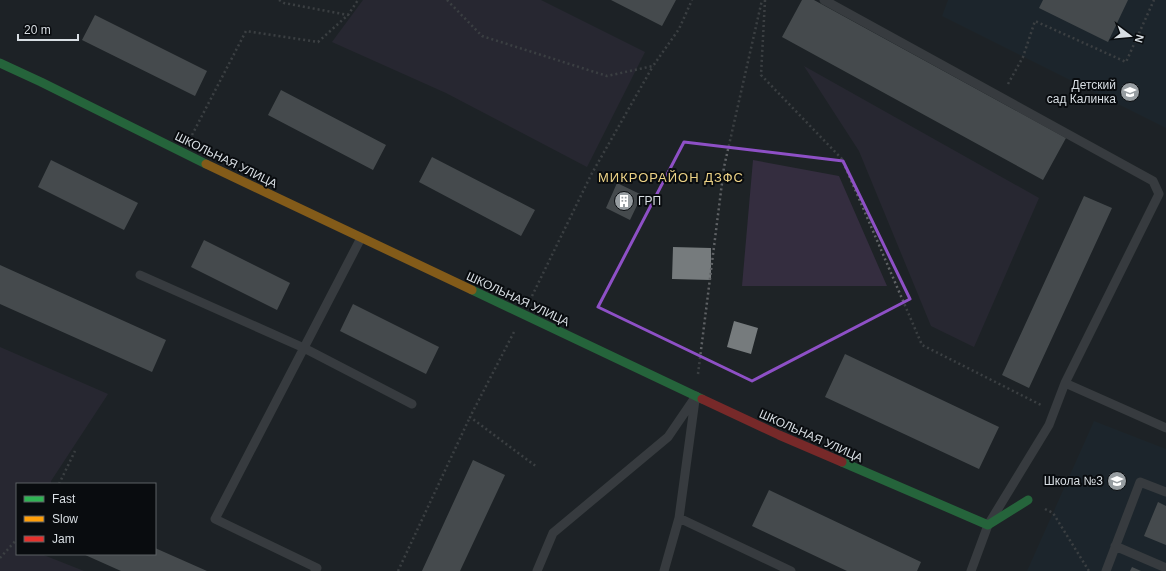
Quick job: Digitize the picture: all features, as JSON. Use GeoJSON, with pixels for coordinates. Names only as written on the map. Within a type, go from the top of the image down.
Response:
{"type":"FeatureCollection","features":[{"type":"Feature","properties":{"kind":"street","name":"ШКОЛЬНАЯ УЛИЦА"},"geometry":{"type":"LineString","coordinates":[[0,63],[48,85],[183,153],[779,435],[988,525]]}},
{"type":"Feature","properties":{"kind":"street"},"geometry":{"type":"LineString","coordinates":[[988,525],[1028,500]]}},
{"type":"Feature","properties":{"kind":"lane"},"geometry":{"type":"LineString","coordinates":[[824,0],[1153,180],[1159,194],[1065,383],[1049,425],[988,525],[971,571]]}},
{"type":"Feature","properties":{"kind":"lane"},"geometry":{"type":"LineString","coordinates":[[315,571],[317,568],[215,519],[361,238]]}},
{"type":"Feature","properties":{"kind":"lane"},"geometry":{"type":"LineString","coordinates":[[140,275],[304,348],[412,404]]}},
{"type":"Feature","properties":{"kind":"lane"},"geometry":{"type":"LineString","coordinates":[[1065,383],[1166,428]]}},
{"type":"Feature","properties":{"kind":"lane"},"geometry":{"type":"LineString","coordinates":[[664,571],[679,518],[696,396]]}},
{"type":"Feature","properties":{"kind":"lane"},"geometry":{"type":"LineString","coordinates":[[537,571],[553,533],[668,437],[696,396]]}},
{"type":"Feature","properties":{"kind":"lane"},"geometry":{"type":"LineString","coordinates":[[1106,571],[1140,482],[1166,492]]}},
{"type":"Feature","properties":{"kind":"lane"},"geometry":{"type":"LineString","coordinates":[[679,518],[792,571]]}},
{"type":"Feature","properties":{"kind":"lane"},"geometry":{"type":"LineString","coordinates":[[1116,546],[1166,568]]}},
{"type":"Feature","properties":{"kind":"path"},"geometry":{"type":"LineString","coordinates":[[279,0],[284,3],[348,15]]}},
{"type":"Feature","properties":{"kind":"path"},"geometry":{"type":"LineString","coordinates":[[183,153],[246,31],[318,42],[348,15],[358,0]]}},
{"type":"Feature","properties":{"kind":"path"},"geometry":{"type":"LineString","coordinates":[[447,0],[482,36],[607,76],[652,66]]}},
{"type":"Feature","properties":{"kind":"path"},"geometry":{"type":"LineString","coordinates":[[398,571],[470,417],[523,314],[591,175],[652,66],[678,29],[692,0]]}},
{"type":"Feature","properties":{"kind":"path"},"geometry":{"type":"LineString","coordinates":[[696,396],[724,167],[762,0]]}},
{"type":"Feature","properties":{"kind":"path"},"geometry":{"type":"LineString","coordinates":[[765,0],[761,75],[842,159],[922,345],[1054,412]]}},
{"type":"Feature","properties":{"kind":"path"},"geometry":{"type":"LineString","coordinates":[[1000,97],[1023,57],[1035,21],[1126,62],[1154,0]]}},
{"type":"Feature","properties":{"kind":"path"},"geometry":{"type":"LineString","coordinates":[[470,417],[537,467]]}},
{"type":"Feature","properties":{"kind":"path"},"geometry":{"type":"LineString","coordinates":[[59,483],[75,451]]}},
{"type":"Feature","properties":{"kind":"path"},"geometry":{"type":"LineString","coordinates":[[1028,500],[1053,513],[1089,571]]}},
{"type":"Feature","properties":{"kind":"path"},"geometry":{"type":"LineString","coordinates":[[0,558],[16,541]]}},
{"type":"Feature","properties":{"kind":"highlighted area"},"geometry":{"type":"Polygon","coordinates":[[[684,142],[843,161],[910,299],[752,381],[598,307],[684,142]]]}},
{"type":"Feature","properties":{"kind":"shaded area"},"geometry":{"type":"Polygon","coordinates":[[[363,0],[541,0],[645,52],[587,167],[446,93],[332,42],[363,0]]]}},
{"type":"Feature","properties":{"kind":"shaded area","name":"Детский сад Калинка"},"geometry":{"type":"Polygon","coordinates":[[[948,0],[1166,0],[1166,128],[942,16],[948,0]]]}},
{"type":"Feature","properties":{"kind":"shaded area"},"geometry":{"type":"Polygon","coordinates":[[[804,66],[1039,198],[974,347],[931,326],[859,151],[804,66]]]}},
{"type":"Feature","properties":{"kind":"shaded area"},"geometry":{"type":"Polygon","coordinates":[[[753,160],[839,176],[887,286],[742,286],[753,160]]]}},
{"type":"Feature","properties":{"kind":"shaded area"},"geometry":{"type":"Polygon","coordinates":[[[0,347],[108,394],[51,483],[16,483],[16,555],[44,555],[84,571],[0,571],[0,347]]]}},
{"type":"Feature","properties":{"kind":"shaded area","name":"Школа №3"},"geometry":{"type":"Polygon","coordinates":[[[1094,421],[1166,449],[1166,571],[1027,571],[1094,421]]]}},
{"type":"Feature","properties":{"kind":"building"},"geometry":{"type":"Polygon","coordinates":[[[611,0],[676,0],[662,26],[611,0]]]}},
{"type":"Feature","properties":{"kind":"building"},"geometry":{"type":"Polygon","coordinates":[[[802,0],[814,0],[1066,138],[1043,180],[782,37],[802,0]]]}},
{"type":"Feature","properties":{"kind":"building"},"geometry":{"type":"Polygon","coordinates":[[[1043,0],[1128,0],[1108,42],[1039,8],[1043,0]]]}},
{"type":"Feature","properties":{"kind":"building"},"geometry":{"type":"Polygon","coordinates":[[[95,15],[207,71],[195,96],[82,40],[95,15]]]}},
{"type":"Feature","properties":{"kind":"building"},"geometry":{"type":"Polygon","coordinates":[[[281,90],[386,145],[373,170],[268,115],[281,90]]]}},
{"type":"Feature","properties":{"kind":"building"},"geometry":{"type":"Polygon","coordinates":[[[432,157],[535,210],[521,236],[419,182],[432,157]]]}},
{"type":"Feature","properties":{"kind":"building"},"geometry":{"type":"Polygon","coordinates":[[[51,160],[138,203],[124,230],[38,187],[51,160]]]}},
{"type":"Feature","properties":{"kind":"building","name":"ГРП"},"geometry":{"type":"Polygon","coordinates":[[[617,183],[642,195],[630,220],[606,208],[617,183]]]}},
{"type":"Feature","properties":{"kind":"building"},"geometry":{"type":"Polygon","coordinates":[[[1084,196],[1112,208],[1029,388],[1002,375],[1084,196]]]}},
{"type":"Feature","properties":{"kind":"building"},"geometry":{"type":"Polygon","coordinates":[[[204,240],[290,283],[277,310],[191,267],[204,240]]]}},
{"type":"Feature","properties":{"kind":"building"},"geometry":{"type":"Polygon","coordinates":[[[673,247],[711,248],[711,280],[672,279],[673,247]]]}},
{"type":"Feature","properties":{"kind":"building"},"geometry":{"type":"Polygon","coordinates":[[[0,265],[166,340],[152,372],[0,304],[0,265]]]}},
{"type":"Feature","properties":{"kind":"building"},"geometry":{"type":"Polygon","coordinates":[[[353,304],[439,347],[426,374],[340,331],[353,304]]]}},
{"type":"Feature","properties":{"kind":"building"},"geometry":{"type":"Polygon","coordinates":[[[734,321],[758,328],[751,354],[727,347],[734,321]]]}},
{"type":"Feature","properties":{"kind":"building"},"geometry":{"type":"Polygon","coordinates":[[[845,354],[999,427],[979,469],[825,397],[845,354]]]}},
{"type":"Feature","properties":{"kind":"building"},"geometry":{"type":"Polygon","coordinates":[[[473,460],[505,475],[460,571],[422,571],[473,460]]]}},
{"type":"Feature","properties":{"kind":"building"},"geometry":{"type":"Polygon","coordinates":[[[769,490],[921,562],[917,571],[847,571],[752,526],[769,490]]]}},
{"type":"Feature","properties":{"kind":"building"},"geometry":{"type":"Polygon","coordinates":[[[1158,502],[1166,506],[1166,545],[1144,536],[1158,502]]]}},
{"type":"Feature","properties":{"kind":"building"},"geometry":{"type":"Polygon","coordinates":[[[156,548],[207,571],[121,571],[85,555],[156,555],[156,548]]]}},
{"type":"Feature","properties":{"kind":"building"},"geometry":{"type":"Polygon","coordinates":[[[1132,567],[1141,571],[1130,571],[1132,567]]]}},
{"type":"Feature","properties":{"kind":"traffic: fast"},"geometry":{"type":"LineString","coordinates":[[0,63],[206,164]]}},
{"type":"Feature","properties":{"kind":"traffic: fast"},"geometry":{"type":"LineString","coordinates":[[472,290],[702,399]]}},
{"type":"Feature","properties":{"kind":"traffic: fast"},"geometry":{"type":"LineString","coordinates":[[842,462],[988,525],[1028,500]]}},
{"type":"Feature","properties":{"kind":"traffic: slow"},"geometry":{"type":"LineString","coordinates":[[206,164],[472,290]]}},
{"type":"Feature","properties":{"kind":"traffic: jam"},"geometry":{"type":"LineString","coordinates":[[702,399],[779,435],[842,462]]}},
{"type":"Feature","properties":{"kind":"place","name":"Детский сад Калинка"},"geometry":{"type":"Point","coordinates":[1130,92]}},
{"type":"Feature","properties":{"kind":"place","name":"ГРП"},"geometry":{"type":"Point","coordinates":[624,201]}},
{"type":"Feature","properties":{"kind":"place","name":"Школа №3"},"geometry":{"type":"Point","coordinates":[1117,481]}},
{"type":"Feature","properties":{"kind":"district","name":"МИКРОРАЙОН ДЗФС"},"geometry":{"type":"Point","coordinates":[671,177]}}]}
